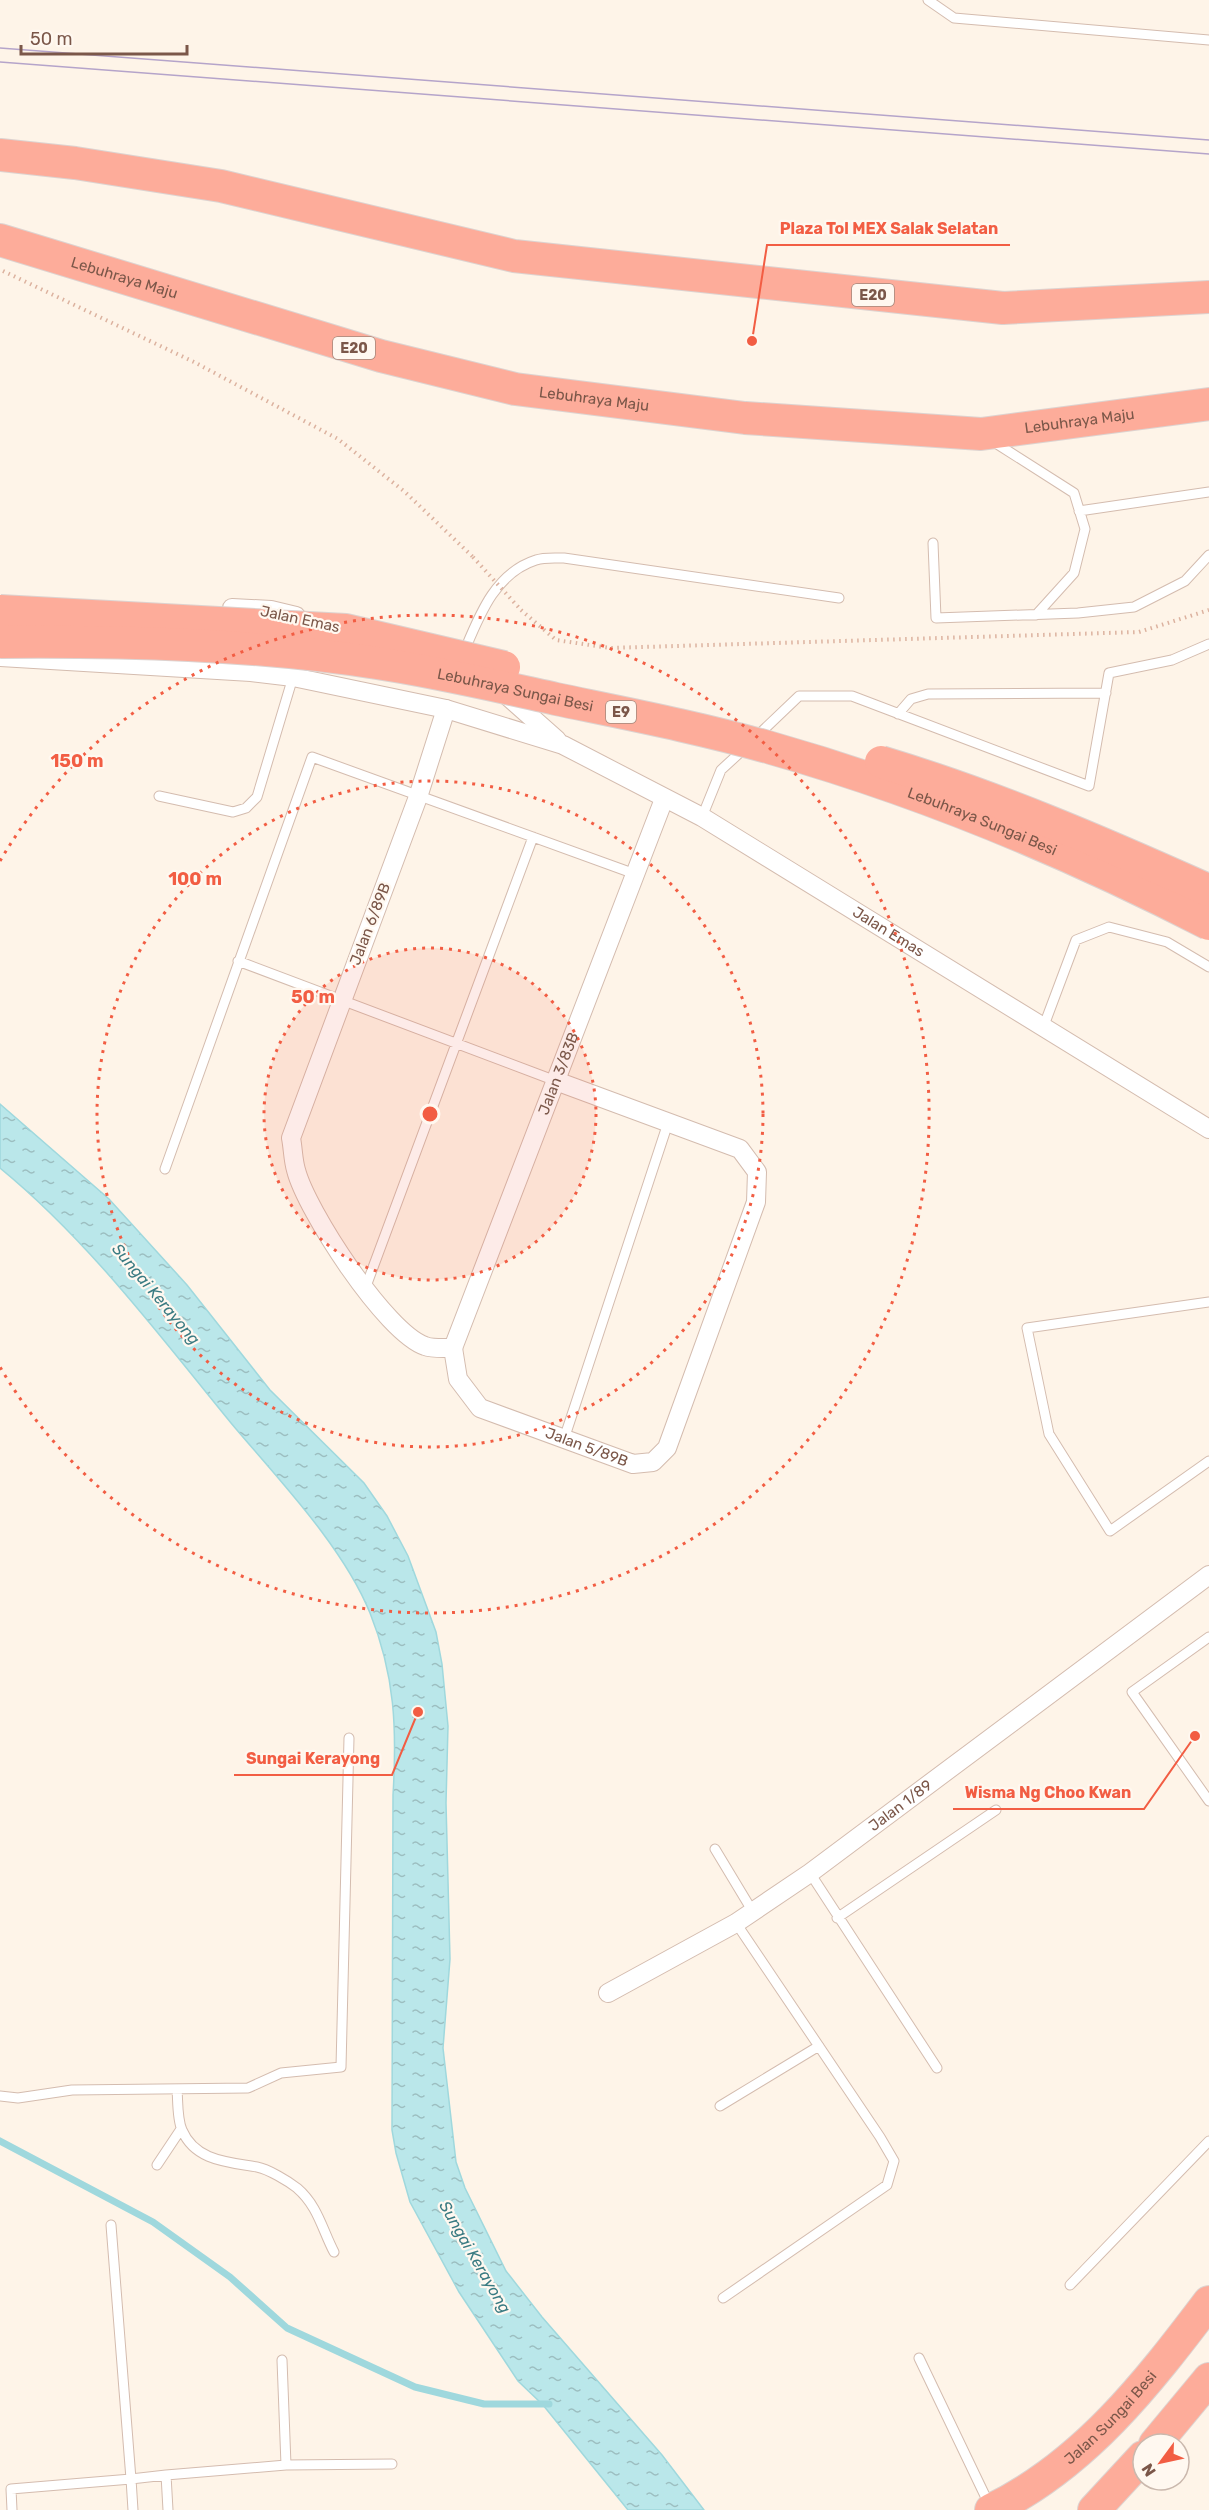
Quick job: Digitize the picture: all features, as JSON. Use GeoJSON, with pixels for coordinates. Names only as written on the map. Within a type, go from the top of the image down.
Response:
{"type":"FeatureCollection","features":[{"type":"Feature","properties":{"kind":"highway","name":"E20"},"geometry":{"type":"LineString","coordinates":[[0,155],[75,163],[221,186],[514,256],[548,260],[1002,308],[1209,297]]}},
{"type":"Feature","properties":{"kind":"highway","name":"Lebuhraya Maju"},"geometry":{"type":"LineString","coordinates":[[0,240],[381,356],[515,389],[745,418],[981,434],[1209,404]]}},
{"type":"Feature","properties":{"kind":"highway","name":"Lebuhraya Sungai Besi"},"geometry":{"type":"LineString","coordinates":[[0,610],[124,615],[346,630],[807,740],[944,781],[1077,832],[1209,890]]}},
{"type":"Feature","properties":{"kind":"highway","name":"Lebuhraya Sungai Besi"},"geometry":{"type":"LineString","coordinates":[[0,642],[121,643],[244,650],[377,663],[678,724],[771,748],[865,777],[998,826],[1145,892],[1209,924]]}},
{"type":"Feature","properties":{"kind":"highway","name":"Jalan Sungai Besi"},"geometry":{"type":"LineString","coordinates":[[991,2510],[1024,2494],[1067,2463],[1106,2427],[1158,2369],[1209,2302]]}},
{"type":"Feature","properties":{"kind":"highway"},"geometry":{"type":"LineString","coordinates":[[1165,2432],[1209,2379]]}},
{"type":"Feature","properties":{"kind":"highway"},"geometry":{"type":"LineString","coordinates":[[1094,2510],[1131,2470]]}},
{"type":"Feature","properties":{"kind":"street","name":"Jalan Emas"},"geometry":{"type":"LineString","coordinates":[[0,600],[271,610],[462,657],[563,745]]}},
{"type":"Feature","properties":{"kind":"street","name":"Jalan Emas"},"geometry":{"type":"LineString","coordinates":[[0,657],[251,672],[293,677],[447,704],[563,745],[702,817],[1209,1129]]}},
{"type":"Feature","properties":{"kind":"street","name":"Jalan 6/89B"},"geometry":{"type":"LineString","coordinates":[[365,1289],[312,1208],[296,1171],[291,1138],[418,797],[447,704]]}},
{"type":"Feature","properties":{"kind":"street","name":"Jalan 3/83B"},"geometry":{"type":"LineString","coordinates":[[453,1348],[664,799]]}},
{"type":"Feature","properties":{"kind":"street","name":"Jalan 5/89B"},"geometry":{"type":"LineString","coordinates":[[453,1348],[458,1379],[480,1408],[633,1464],[653,1462],[667,1448],[756,1202],[758,1172],[740,1149],[556,1081]]}},
{"type":"Feature","properties":{"kind":"street"},"geometry":{"type":"LineString","coordinates":[[365,1289],[400,1331],[425,1346],[453,1348]]}},
{"type":"Feature","properties":{"kind":"street","name":"Jalan 1/89"},"geometry":{"type":"LineString","coordinates":[[608,1993],[736,1923],[810,1873],[1209,1575]]}},
{"type":"Feature","properties":{"kind":"lane"},"geometry":{"type":"LineString","coordinates":[[928,0],[954,18],[1209,40]]}},
{"type":"Feature","properties":{"kind":"lane"},"geometry":{"type":"LineString","coordinates":[[981,434],[1074,494],[1084,529],[1074,573],[1036,615]]}},
{"type":"Feature","properties":{"kind":"lane"},"geometry":{"type":"LineString","coordinates":[[1079,512],[1209,492]]}},
{"type":"Feature","properties":{"kind":"lane"},"geometry":{"type":"LineString","coordinates":[[933,543],[936,618],[1036,615],[1134,607],[1185,581],[1209,555]]}},
{"type":"Feature","properties":{"kind":"lane"},"geometry":{"type":"LineString","coordinates":[[452,688],[480,614],[505,577],[537,559],[564,558],[839,598]]}},
{"type":"Feature","properties":{"kind":"lane"},"geometry":{"type":"LineString","coordinates":[[702,817],[721,770],[799,696],[852,696],[1089,786],[1109,673],[1172,660],[1209,644]]}},
{"type":"Feature","properties":{"kind":"lane"},"geometry":{"type":"LineString","coordinates":[[159,796],[233,812],[246,808],[257,797],[293,677]]}},
{"type":"Feature","properties":{"kind":"lane"},"geometry":{"type":"LineString","coordinates":[[898,714],[911,699],[928,694],[1106,693]]}},
{"type":"Feature","properties":{"kind":"lane"},"geometry":{"type":"LineString","coordinates":[[165,1169],[312,757],[635,874]]}},
{"type":"Feature","properties":{"kind":"lane"},"geometry":{"type":"LineString","coordinates":[[365,1289],[533,837]]}},
{"type":"Feature","properties":{"kind":"lane"},"geometry":{"type":"LineString","coordinates":[[1043,1028],[1076,940],[1109,927],[1167,942],[1209,967]]}},
{"type":"Feature","properties":{"kind":"lane"},"geometry":{"type":"LineString","coordinates":[[238,961],[556,1081]]}},
{"type":"Feature","properties":{"kind":"lane"},"geometry":{"type":"LineString","coordinates":[[564,1439],[668,1123]]}},
{"type":"Feature","properties":{"kind":"lane"},"geometry":{"type":"LineString","coordinates":[[1209,1302],[1027,1328],[1049,1434],[1110,1531],[1209,1461]]}},
{"type":"Feature","properties":{"kind":"lane"},"geometry":{"type":"LineString","coordinates":[[1209,1637],[1132,1692],[1209,1801]]}},
{"type":"Feature","properties":{"kind":"lane"},"geometry":{"type":"LineString","coordinates":[[0,2096],[18,2097],[72,2090],[248,2088],[281,2073],[341,2067],[349,1738]]}},
{"type":"Feature","properties":{"kind":"lane"},"geometry":{"type":"LineString","coordinates":[[837,1918],[996,1810]]}},
{"type":"Feature","properties":{"kind":"lane"},"geometry":{"type":"LineString","coordinates":[[715,1849],[753,1912]]}},
{"type":"Feature","properties":{"kind":"lane"},"geometry":{"type":"LineString","coordinates":[[810,1873],[837,1918],[937,2068]]}},
{"type":"Feature","properties":{"kind":"lane"},"geometry":{"type":"LineString","coordinates":[[723,2298],[887,2185],[894,2162],[880,2137],[736,1923]]}},
{"type":"Feature","properties":{"kind":"lane"},"geometry":{"type":"LineString","coordinates":[[720,2106],[819,2046]]}},
{"type":"Feature","properties":{"kind":"lane"},"geometry":{"type":"LineString","coordinates":[[177,2089],[181,2129],[207,2157],[232,2165],[259,2167],[296,2187],[318,2212],[334,2252]]}},
{"type":"Feature","properties":{"kind":"lane"},"geometry":{"type":"LineString","coordinates":[[157,2165],[181,2129]]}},
{"type":"Feature","properties":{"kind":"lane"},"geometry":{"type":"LineString","coordinates":[[1070,2285],[1209,2141]]}},
{"type":"Feature","properties":{"kind":"lane"},"geometry":{"type":"LineString","coordinates":[[111,2225],[133,2510]]}},
{"type":"Feature","properties":{"kind":"lane"},"geometry":{"type":"LineString","coordinates":[[919,2358],[991,2510]]}},
{"type":"Feature","properties":{"kind":"lane"},"geometry":{"type":"LineString","coordinates":[[282,2360],[286,2465]]}},
{"type":"Feature","properties":{"kind":"lane"},"geometry":{"type":"LineString","coordinates":[[12,2510],[11,2489],[286,2465],[392,2464]]}},
{"type":"Feature","properties":{"kind":"lane"},"geometry":{"type":"LineString","coordinates":[[166,2475],[168,2510]]}},
{"type":"Feature","properties":{"kind":"path"},"geometry":{"type":"LineString","coordinates":[[0,269],[194,362],[338,439],[405,492],[474,556],[521,610],[556,640],[610,648],[1139,632],[1209,610]]}},
{"type":"Feature","properties":{"kind":"water"},"geometry":{"type":"Polygon","coordinates":[[[0,1104],[109,1199],[187,1285],[270,1390],[364,1483],[387,1516],[408,1556],[436,1632],[442,1664],[448,1726],[446,1803],[450,1959],[443,2048],[456,2162],[465,2188],[506,2271],[542,2317],[662,2455],[704,2510],[628,2510],[543,2405],[518,2381],[459,2292],[410,2202],[392,2130],[394,1725],[385,1658],[370,1613],[343,1563],[308,1514],[122,1290],[63,1226],[0,1168],[0,1104]]]}},
{"type":"Feature","properties":{"kind":"waterway"},"geometry":{"type":"LineString","coordinates":[[0,2141],[153,2222],[230,2277],[287,2328],[415,2387],[484,2404],[549,2404]]}},
{"type":"Feature","properties":{"kind":"tram line"},"geometry":{"type":"LineString","coordinates":[[0,48],[1209,140]]}},
{"type":"Feature","properties":{"kind":"tram line"},"geometry":{"type":"LineString","coordinates":[[0,62],[1209,154]]}},
{"type":"Feature","properties":{"kind":"place","name":"Plaza Tol MEX Salak Selatan"},"geometry":{"type":"Point","coordinates":[752,341]}},
{"type":"Feature","properties":{"kind":"place","name":"Sungai Kerayong"},"geometry":{"type":"Point","coordinates":[418,1712]}},
{"type":"Feature","properties":{"kind":"place","name":"Wisma Ng Choo Kwan"},"geometry":{"type":"Point","coordinates":[1195,1736]}}]}
